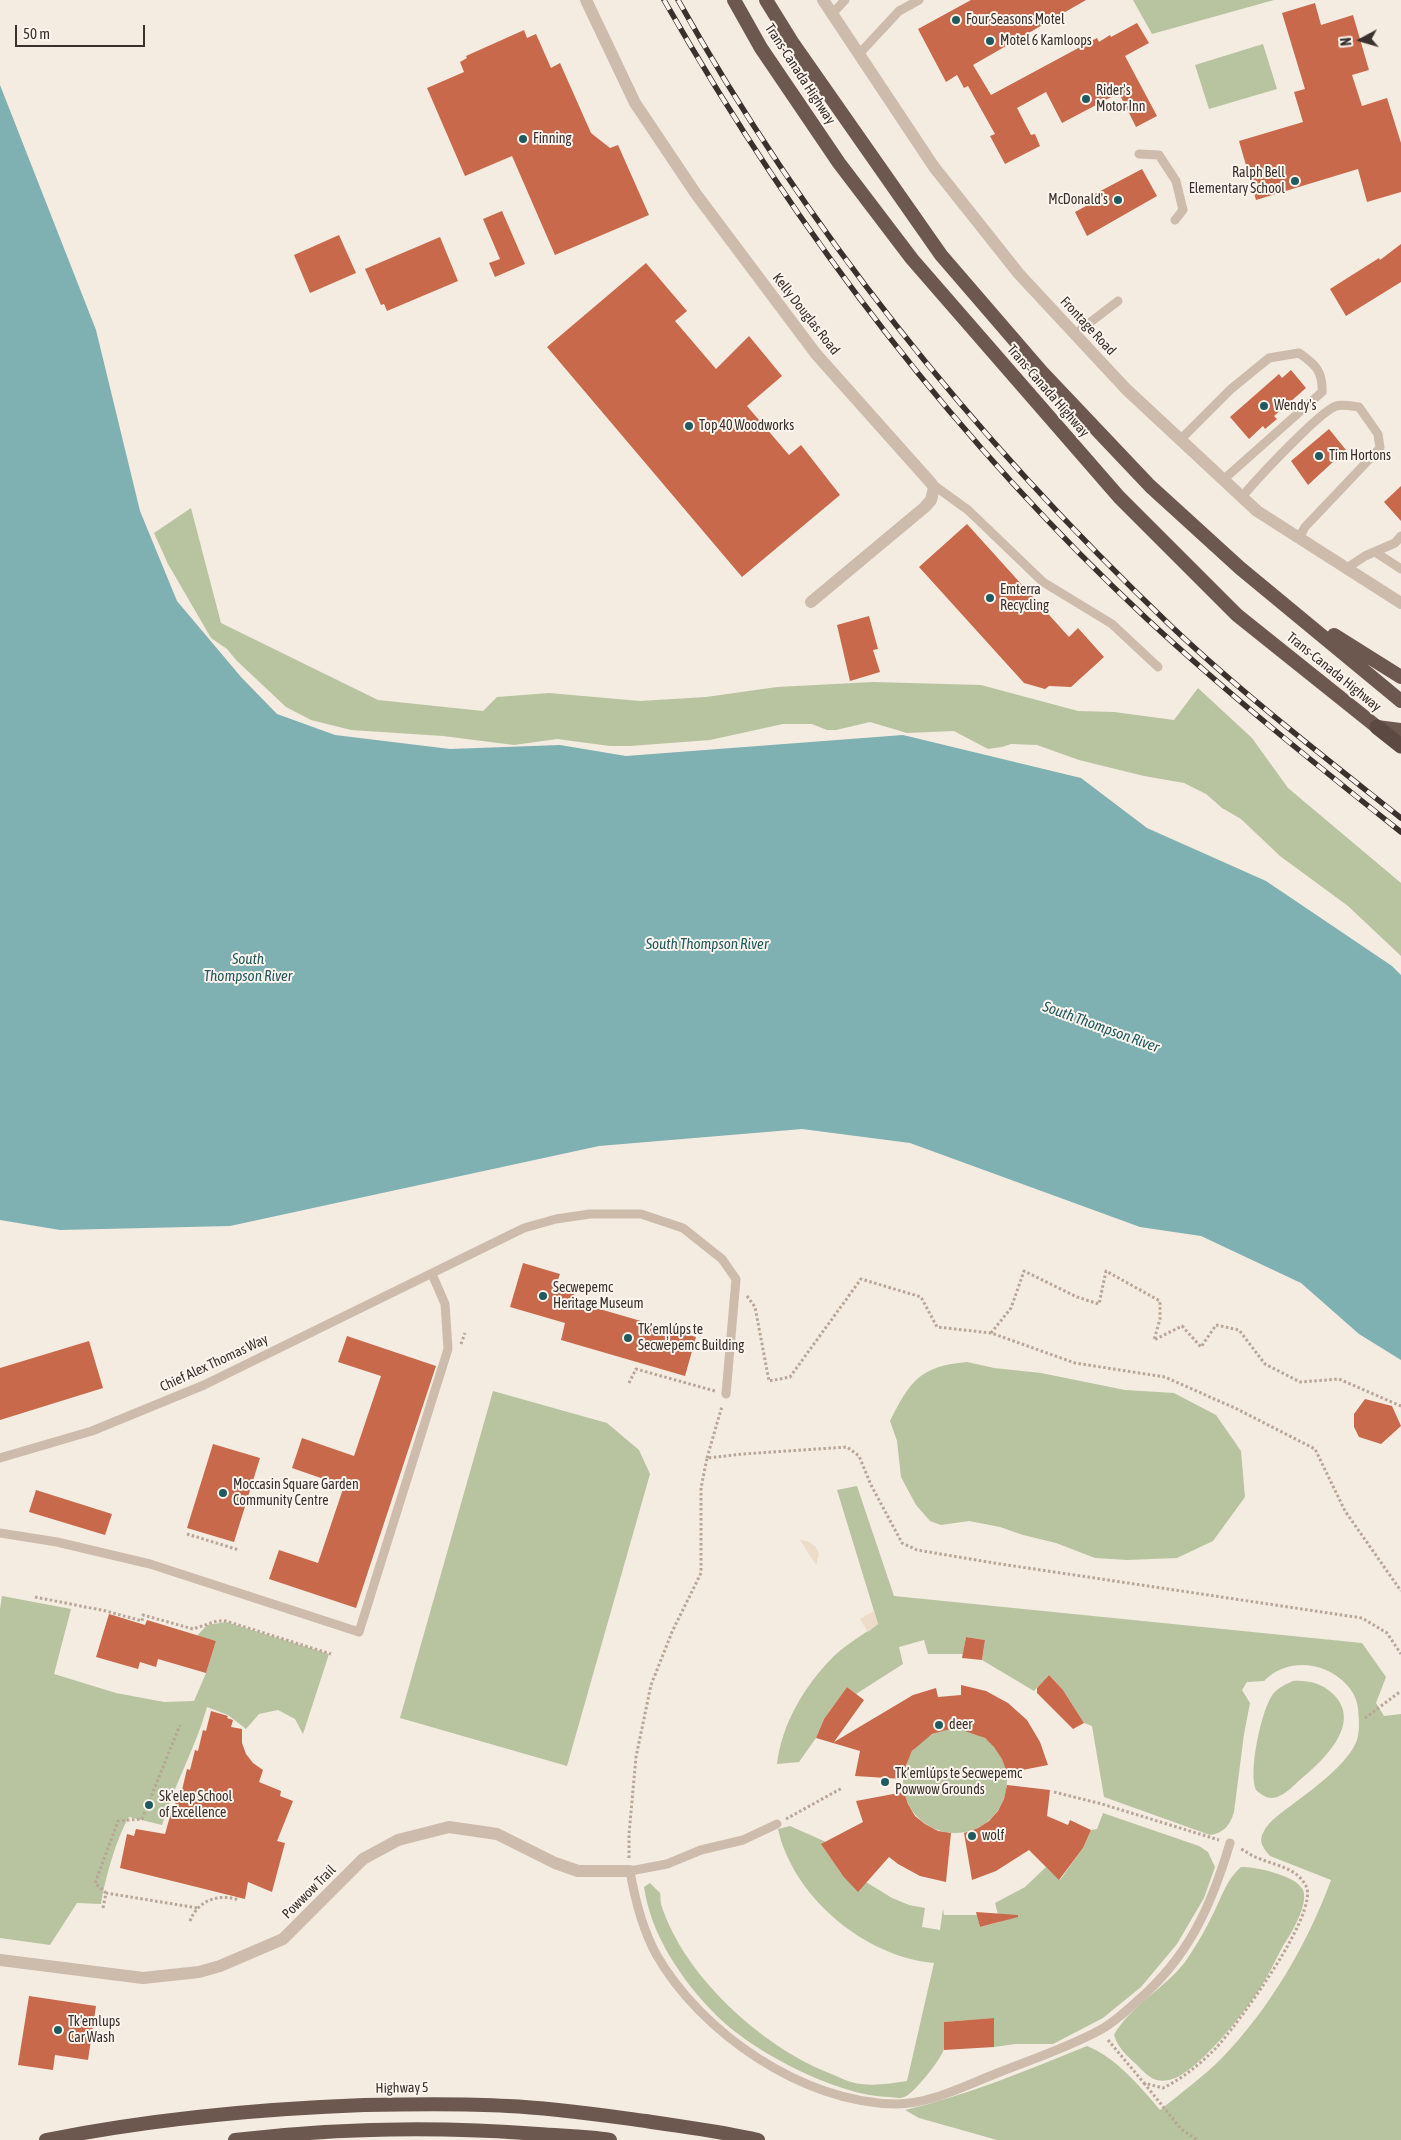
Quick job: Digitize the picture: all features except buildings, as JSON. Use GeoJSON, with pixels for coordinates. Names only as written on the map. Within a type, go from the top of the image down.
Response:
{"type":"FeatureCollection","features":[{"type":"Feature","properties":{"kind":"highway","name":"Trans-Canada Highway"},"geometry":{"type":"LineString","coordinates":[[734,0],[761,48],[839,163],[912,259],[1119,497],[1237,614],[1401,746]]}},
{"type":"Feature","properties":{"kind":"highway","name":"Trans-Canada Highway"},"geometry":{"type":"LineString","coordinates":[[766,0],[798,50],[941,254],[1041,371],[1143,479],[1240,568],[1401,701]]}},
{"type":"Feature","properties":{"kind":"highway"},"geometry":{"type":"LineString","coordinates":[[1240,568],[1345,643],[1401,677]]}},
{"type":"Feature","properties":{"kind":"highway"},"geometry":{"type":"LineString","coordinates":[[1377,727],[1401,730]]}},
{"type":"Feature","properties":{"kind":"highway","name":"Highway 5"},"geometry":{"type":"LineString","coordinates":[[46,2140],[108,2128],[192,2116],[306,2107],[416,2104],[508,2106],[606,2115],[758,2140]]}},
{"type":"Feature","properties":{"kind":"highway"},"geometry":{"type":"LineString","coordinates":[[235,2140],[308,2132],[411,2128],[501,2131],[610,2140]]}},
{"type":"Feature","properties":{"kind":"street","name":"Kelly Douglas Road"},"geometry":{"type":"LineString","coordinates":[[586,0],[635,103],[696,194],[816,354],[931,483]]}},
{"type":"Feature","properties":{"kind":"street","name":"Frontage Road"},"geometry":{"type":"LineString","coordinates":[[823,0],[934,167],[1019,274],[1126,389],[1257,511],[1401,603]]}},
{"type":"Feature","properties":{"kind":"street"},"geometry":{"type":"LineString","coordinates":[[811,602],[925,507],[933,492],[931,483]]}},
{"type":"Feature","properties":{"kind":"street","name":"Powwow Trail"},"geometry":{"type":"LineString","coordinates":[[0,1960],[144,1978],[199,1972],[220,1966],[284,1938],[363,1859],[398,1840],[449,1828],[497,1834],[555,1863],[578,1871],[630,1871]]}},
{"type":"Feature","properties":{"kind":"lane"},"geometry":{"type":"LineString","coordinates":[[832,14],[845,0]]}},
{"type":"Feature","properties":{"kind":"lane"},"geometry":{"type":"LineString","coordinates":[[859,54],[899,11],[918,0]]}},
{"type":"Feature","properties":{"kind":"lane"},"geometry":{"type":"LineString","coordinates":[[1139,154],[1159,155],[1176,181],[1183,210],[1175,220]]}},
{"type":"Feature","properties":{"kind":"lane"},"geometry":{"type":"LineString","coordinates":[[1075,334],[1118,301]]}},
{"type":"Feature","properties":{"kind":"lane"},"geometry":{"type":"LineString","coordinates":[[1180,440],[1231,389],[1269,358],[1299,353],[1313,362],[1323,379],[1322,392],[1223,480]]}},
{"type":"Feature","properties":{"kind":"lane"},"geometry":{"type":"LineString","coordinates":[[1242,497],[1318,420],[1336,406],[1359,407],[1378,434],[1380,448],[1305,527],[1299,538]]}},
{"type":"Feature","properties":{"kind":"lane"},"geometry":{"type":"LineString","coordinates":[[931,483],[968,510],[1043,582],[1112,624],[1158,667]]}},
{"type":"Feature","properties":{"kind":"lane"},"geometry":{"type":"LineString","coordinates":[[1347,568],[1395,543],[1401,536]]}},
{"type":"Feature","properties":{"kind":"lane"},"geometry":{"type":"LineString","coordinates":[[1375,552],[1401,570]]}},
{"type":"Feature","properties":{"kind":"lane","name":"Chief Alex Thomas Way"},"geometry":{"type":"LineString","coordinates":[[0,1458],[92,1431],[204,1385],[524,1228],[556,1219],[590,1214],[640,1214],[683,1228],[722,1259],[736,1279]]}},
{"type":"Feature","properties":{"kind":"lane"},"geometry":{"type":"LineString","coordinates":[[0,1534],[57,1542],[150,1564],[359,1632],[448,1349],[445,1304],[432,1274]]}},
{"type":"Feature","properties":{"kind":"lane"},"geometry":{"type":"LineString","coordinates":[[726,1394],[736,1279]]}},
{"type":"Feature","properties":{"kind":"lane"},"geometry":{"type":"LineString","coordinates":[[777,1824],[743,1840],[701,1850],[667,1864],[630,1871],[635,1899],[649,1938],[657,1955],[678,1986],[696,2007],[744,2049],[768,2064],[828,2091],[876,2103],[898,2104],[919,2101],[1055,2051],[1101,2030],[1147,1993],[1180,1956],[1194,1934],[1209,1904],[1219,1881],[1230,1843]]}},
{"type":"Feature","properties":{"kind":"path"},"geometry":{"type":"LineString","coordinates":[[991,1333],[1011,1308],[1024,1271],[1077,1297],[1099,1304],[1106,1270],[1160,1301],[1160,1319],[1154,1340],[1182,1326],[1200,1347],[1216,1325],[1239,1330],[1265,1364],[1300,1382],[1339,1379],[1401,1406]]}},
{"type":"Feature","properties":{"kind":"path"},"geometry":{"type":"LineString","coordinates":[[736,1279],[755,1308],[769,1381],[790,1377],[861,1279],[921,1297],[937,1327],[991,1333],[1075,1363],[1165,1377],[1237,1409],[1315,1449],[1345,1511],[1401,1591]]}},
{"type":"Feature","properties":{"kind":"path"},"geometry":{"type":"LineString","coordinates":[[630,1383],[636,1369],[726,1394],[707,1458],[701,1488],[701,1573],[672,1632],[651,1684],[636,1757],[629,1834],[630,1871]]}},
{"type":"Feature","properties":{"kind":"path"},"geometry":{"type":"LineString","coordinates":[[707,1458],[847,1447],[859,1456],[871,1485],[902,1543],[917,1550],[1004,1565],[1362,1618],[1387,1633],[1401,1654]]}},
{"type":"Feature","properties":{"kind":"path"},"geometry":{"type":"LineString","coordinates":[[187,1534],[239,1550]]}},
{"type":"Feature","properties":{"kind":"path"},"geometry":{"type":"LineString","coordinates":[[35,1597],[106,1611],[142,1621],[144,1614],[193,1629],[217,1621],[226,1621],[331,1654]]}},
{"type":"Feature","properties":{"kind":"path"},"geometry":{"type":"LineString","coordinates":[[1365,1718],[1401,1691]]}},
{"type":"Feature","properties":{"kind":"path"},"geometry":{"type":"LineString","coordinates":[[180,1725],[142,1819],[118,1821],[95,1883],[106,1893],[198,1908]]}},
{"type":"Feature","properties":{"kind":"path"},"geometry":{"type":"LineString","coordinates":[[777,1824],[842,1788]]}},
{"type":"Feature","properties":{"kind":"path"},"geometry":{"type":"LineString","coordinates":[[1054,1792],[1102,1804],[1230,1843],[1258,1858],[1298,1874],[1307,1888],[1306,1903],[1296,1929],[1262,1989],[1214,2050],[1185,2077],[1163,2088],[1144,2083]]}},
{"type":"Feature","properties":{"kind":"path"},"geometry":{"type":"LineString","coordinates":[[103,1908],[106,1893]]}},
{"type":"Feature","properties":{"kind":"path"},"geometry":{"type":"LineString","coordinates":[[190,1921],[198,1908],[211,1899],[222,1897],[239,1900]]}},
{"type":"Feature","properties":{"kind":"path"},"geometry":{"type":"LineString","coordinates":[[1101,2030],[1181,2130],[1197,2140]]}},
{"type":"Feature","properties":{"kind":"green space"},"geometry":{"type":"Polygon","coordinates":[[[1133,0],[1274,0],[1152,34],[1133,0]]]}},
{"type":"Feature","properties":{"kind":"green space"},"geometry":{"type":"Polygon","coordinates":[[[1263,44],[1277,89],[1209,109],[1195,65],[1263,44]]]}},
{"type":"Feature","properties":{"kind":"green space"},"geometry":{"type":"Polygon","coordinates":[[[191,508],[221,623],[378,700],[483,711],[497,697],[549,693],[640,701],[706,697],[777,687],[873,682],[981,685],[1078,711],[1114,712],[1174,720],[1198,688],[1252,738],[1288,788],[1401,883],[1401,956],[1348,906],[1280,856],[1241,819],[1222,808],[1206,794],[1184,783],[1144,776],[1079,760],[1037,745],[1011,744],[988,749],[954,731],[907,733],[870,722],[836,730],[827,730],[812,724],[783,724],[710,740],[630,746],[610,746],[557,739],[514,745],[443,736],[351,730],[311,720],[286,707],[237,661],[227,649],[211,638],[168,564],[154,533],[191,508]]]}},
{"type":"Feature","properties":{"kind":"green space"},"geometry":{"type":"Polygon","coordinates":[[[967,1362],[994,1368],[1041,1373],[1125,1390],[1174,1393],[1216,1415],[1241,1451],[1245,1497],[1213,1541],[1177,1558],[1127,1560],[1095,1558],[1056,1543],[1000,1527],[969,1521],[941,1525],[930,1521],[916,1505],[901,1477],[897,1441],[890,1421],[904,1395],[918,1378],[938,1367],[967,1362]]]}},
{"type":"Feature","properties":{"kind":"green space"},"geometry":{"type":"Polygon","coordinates":[[[493,1391],[607,1423],[639,1450],[650,1474],[567,1766],[400,1718],[493,1391]]]}},
{"type":"Feature","properties":{"kind":"green space"},"geometry":{"type":"Polygon","coordinates":[[[857,1486],[894,1596],[1362,1643],[1386,1677],[1376,1703],[1384,1716],[1401,1714],[1401,2140],[997,2140],[919,2118],[905,2110],[975,2089],[1087,2046],[1117,2065],[1160,2110],[1207,2072],[1239,2039],[1271,1997],[1299,1952],[1331,1880],[1270,1856],[1261,1842],[1263,1833],[1272,1820],[1320,1783],[1346,1758],[1357,1740],[1359,1717],[1355,1697],[1348,1686],[1332,1673],[1318,1667],[1293,1666],[1277,1671],[1264,1681],[1247,1682],[1242,1690],[1250,1703],[1234,1812],[1226,1828],[1210,1835],[1104,1797],[1092,1726],[1084,1723],[1063,1690],[1049,1675],[1034,1691],[982,1660],[985,1640],[966,1637],[963,1654],[928,1654],[924,1640],[899,1647],[903,1664],[856,1694],[847,1687],[824,1719],[816,1738],[799,1762],[777,1764],[784,1734],[790,1719],[796,1706],[814,1679],[834,1656],[878,1624],[837,1490],[857,1486]]]}},
{"type":"Feature","properties":{"kind":"green space"},"geometry":{"type":"Polygon","coordinates":[[[2,1596],[71,1609],[54,1674],[116,1693],[164,1702],[194,1701],[206,1673],[216,1641],[197,1636],[207,1625],[226,1622],[329,1654],[303,1734],[295,1719],[278,1710],[259,1714],[246,1729],[228,1715],[207,1707],[162,1825],[129,1817],[112,1859],[101,1904],[77,1903],[50,1945],[0,1938],[0,1609],[2,1596]]]}},
{"type":"Feature","properties":{"kind":"green space"},"geometry":{"type":"Polygon","coordinates":[[[1293,1681],[1314,1683],[1332,1693],[1341,1704],[1344,1716],[1342,1728],[1337,1740],[1320,1762],[1284,1794],[1274,1798],[1268,1797],[1256,1790],[1254,1782],[1255,1756],[1260,1727],[1268,1702],[1273,1694],[1293,1681]]]}},
{"type":"Feature","properties":{"kind":"green space"},"geometry":{"type":"Polygon","coordinates":[[[955,1729],[975,1733],[992,1744],[1003,1761],[1007,1781],[1003,1801],[992,1818],[975,1829],[955,1833],[935,1829],[918,1818],[907,1801],[903,1781],[907,1761],[918,1744],[935,1733],[955,1729]]]}},
{"type":"Feature","properties":{"kind":"green space"},"geometry":{"type":"Polygon","coordinates":[[[1103,1813],[1199,1846],[1208,1852],[1215,1867],[1204,1898],[1177,1944],[1141,1987],[1103,2018],[1053,2044],[1015,2044],[994,2047],[994,2018],[945,2022],[945,2043],[942,2054],[914,2090],[902,2098],[868,2095],[821,2080],[772,2056],[731,2028],[702,2000],[669,1955],[653,1922],[644,1887],[650,1883],[660,1893],[661,1904],[672,1931],[687,1957],[706,1982],[728,2005],[777,2045],[803,2061],[845,2080],[873,2085],[907,2081],[934,1963],[908,1958],[883,1949],[858,1936],[836,1919],[816,1900],[799,1878],[786,1854],[778,1829],[790,1826],[826,1842],[822,1845],[843,1876],[866,1882],[892,1898],[909,1905],[925,1908],[922,1927],[940,1930],[943,1909],[944,1915],[977,1915],[980,1927],[1000,1922],[995,1903],[1025,1887],[1046,1867],[1060,1880],[1083,1848],[1091,1830],[1097,1829],[1103,1813]]]}},
{"type":"Feature","properties":{"kind":"green space"},"geometry":{"type":"Polygon","coordinates":[[[1241,1867],[1256,1868],[1275,1873],[1299,1885],[1303,1890],[1304,1903],[1298,1919],[1259,1990],[1218,2042],[1180,2076],[1163,2081],[1154,2079],[1147,2075],[1126,2055],[1120,2048],[1114,2035],[1129,2015],[1185,1962],[1204,1931],[1228,1882],[1241,1867]]]}},
{"type":"Feature","properties":{"kind":"shaded area"},"geometry":{"type":"Polygon","coordinates":[[[800,1540],[807,1541],[815,1546],[819,1554],[816,1565],[800,1540]]]}},
{"type":"Feature","properties":{"kind":"shaded area"},"geometry":{"type":"Polygon","coordinates":[[[874,1611],[878,1624],[868,1632],[860,1619],[874,1611]]]}},
{"type":"Feature","properties":{"kind":"water","name":"South Thompson River"},"geometry":{"type":"Polygon","coordinates":[[[0,85],[96,330],[140,511],[177,601],[241,677],[277,714],[335,735],[450,749],[560,745],[626,756],[903,735],[1081,778],[1147,828],[1266,881],[1392,966],[1401,975],[1401,1360],[1359,1334],[1301,1283],[1201,1236],[1140,1227],[910,1143],[802,1129],[599,1146],[230,1226],[60,1230],[0,1220],[0,85]]]}},
{"type":"Feature","properties":{"kind":"railway"},"geometry":{"type":"LineString","coordinates":[[664,0],[714,85],[767,168],[823,249],[882,328],[944,405],[1009,479],[1076,550],[1178,647],[1272,728],[1401,832]]}},
{"type":"Feature","properties":{"kind":"railway"},"geometry":{"type":"LineString","coordinates":[[678,0],[729,87],[783,171],[841,252],[901,332],[1031,484],[1100,557],[1199,652],[1313,748],[1401,818]]}},
{"type":"Feature","properties":{"kind":"place","name":"Four Seasons Motel"},"geometry":{"type":"Point","coordinates":[956,20]}},
{"type":"Feature","properties":{"kind":"place","name":"Motel 6 Kamloops"},"geometry":{"type":"Point","coordinates":[990,41]}},
{"type":"Feature","properties":{"kind":"place","name":"Rider's Motor Inn"},"geometry":{"type":"Point","coordinates":[1086,99]}},
{"type":"Feature","properties":{"kind":"place","name":"Finning"},"geometry":{"type":"Point","coordinates":[523,139]}},
{"type":"Feature","properties":{"kind":"place","name":"Ralph Bell Elementary School"},"geometry":{"type":"Point","coordinates":[1295,181]}},
{"type":"Feature","properties":{"kind":"place","name":"McDonald's"},"geometry":{"type":"Point","coordinates":[1118,200]}},
{"type":"Feature","properties":{"kind":"place","name":"Wendy's"},"geometry":{"type":"Point","coordinates":[1264,406]}},
{"type":"Feature","properties":{"kind":"place","name":"Top 40 Woodworks"},"geometry":{"type":"Point","coordinates":[689,426]}},
{"type":"Feature","properties":{"kind":"place","name":"Tim Hortons"},"geometry":{"type":"Point","coordinates":[1319,456]}},
{"type":"Feature","properties":{"kind":"place","name":"Emterra Recycling"},"geometry":{"type":"Point","coordinates":[990,598]}},
{"type":"Feature","properties":{"kind":"place","name":"Secwepemc Heritage Museum"},"geometry":{"type":"Point","coordinates":[543,1296]}},
{"type":"Feature","properties":{"kind":"place","name":"Tk’emlúps te Secwe̓pemc Building"},"geometry":{"type":"Point","coordinates":[628,1338]}},
{"type":"Feature","properties":{"kind":"place","name":"Moccasin Square Garden Community Centre"},"geometry":{"type":"Point","coordinates":[223,1493]}},
{"type":"Feature","properties":{"kind":"place","name":"deer"},"geometry":{"type":"Point","coordinates":[939,1725]}},
{"type":"Feature","properties":{"kind":"place","name":"Tk’emlúps te Secwepemc Powwow Grounds"},"geometry":{"type":"Point","coordinates":[885,1782]}},
{"type":"Feature","properties":{"kind":"place","name":"Sk'elep School of Excellence"},"geometry":{"type":"Point","coordinates":[149,1805]}},
{"type":"Feature","properties":{"kind":"place","name":"wolf"},"geometry":{"type":"Point","coordinates":[972,1836]}},
{"type":"Feature","properties":{"kind":"place","name":"Tk'emlups Car Wash"},"geometry":{"type":"Point","coordinates":[58,2030]}}]}
